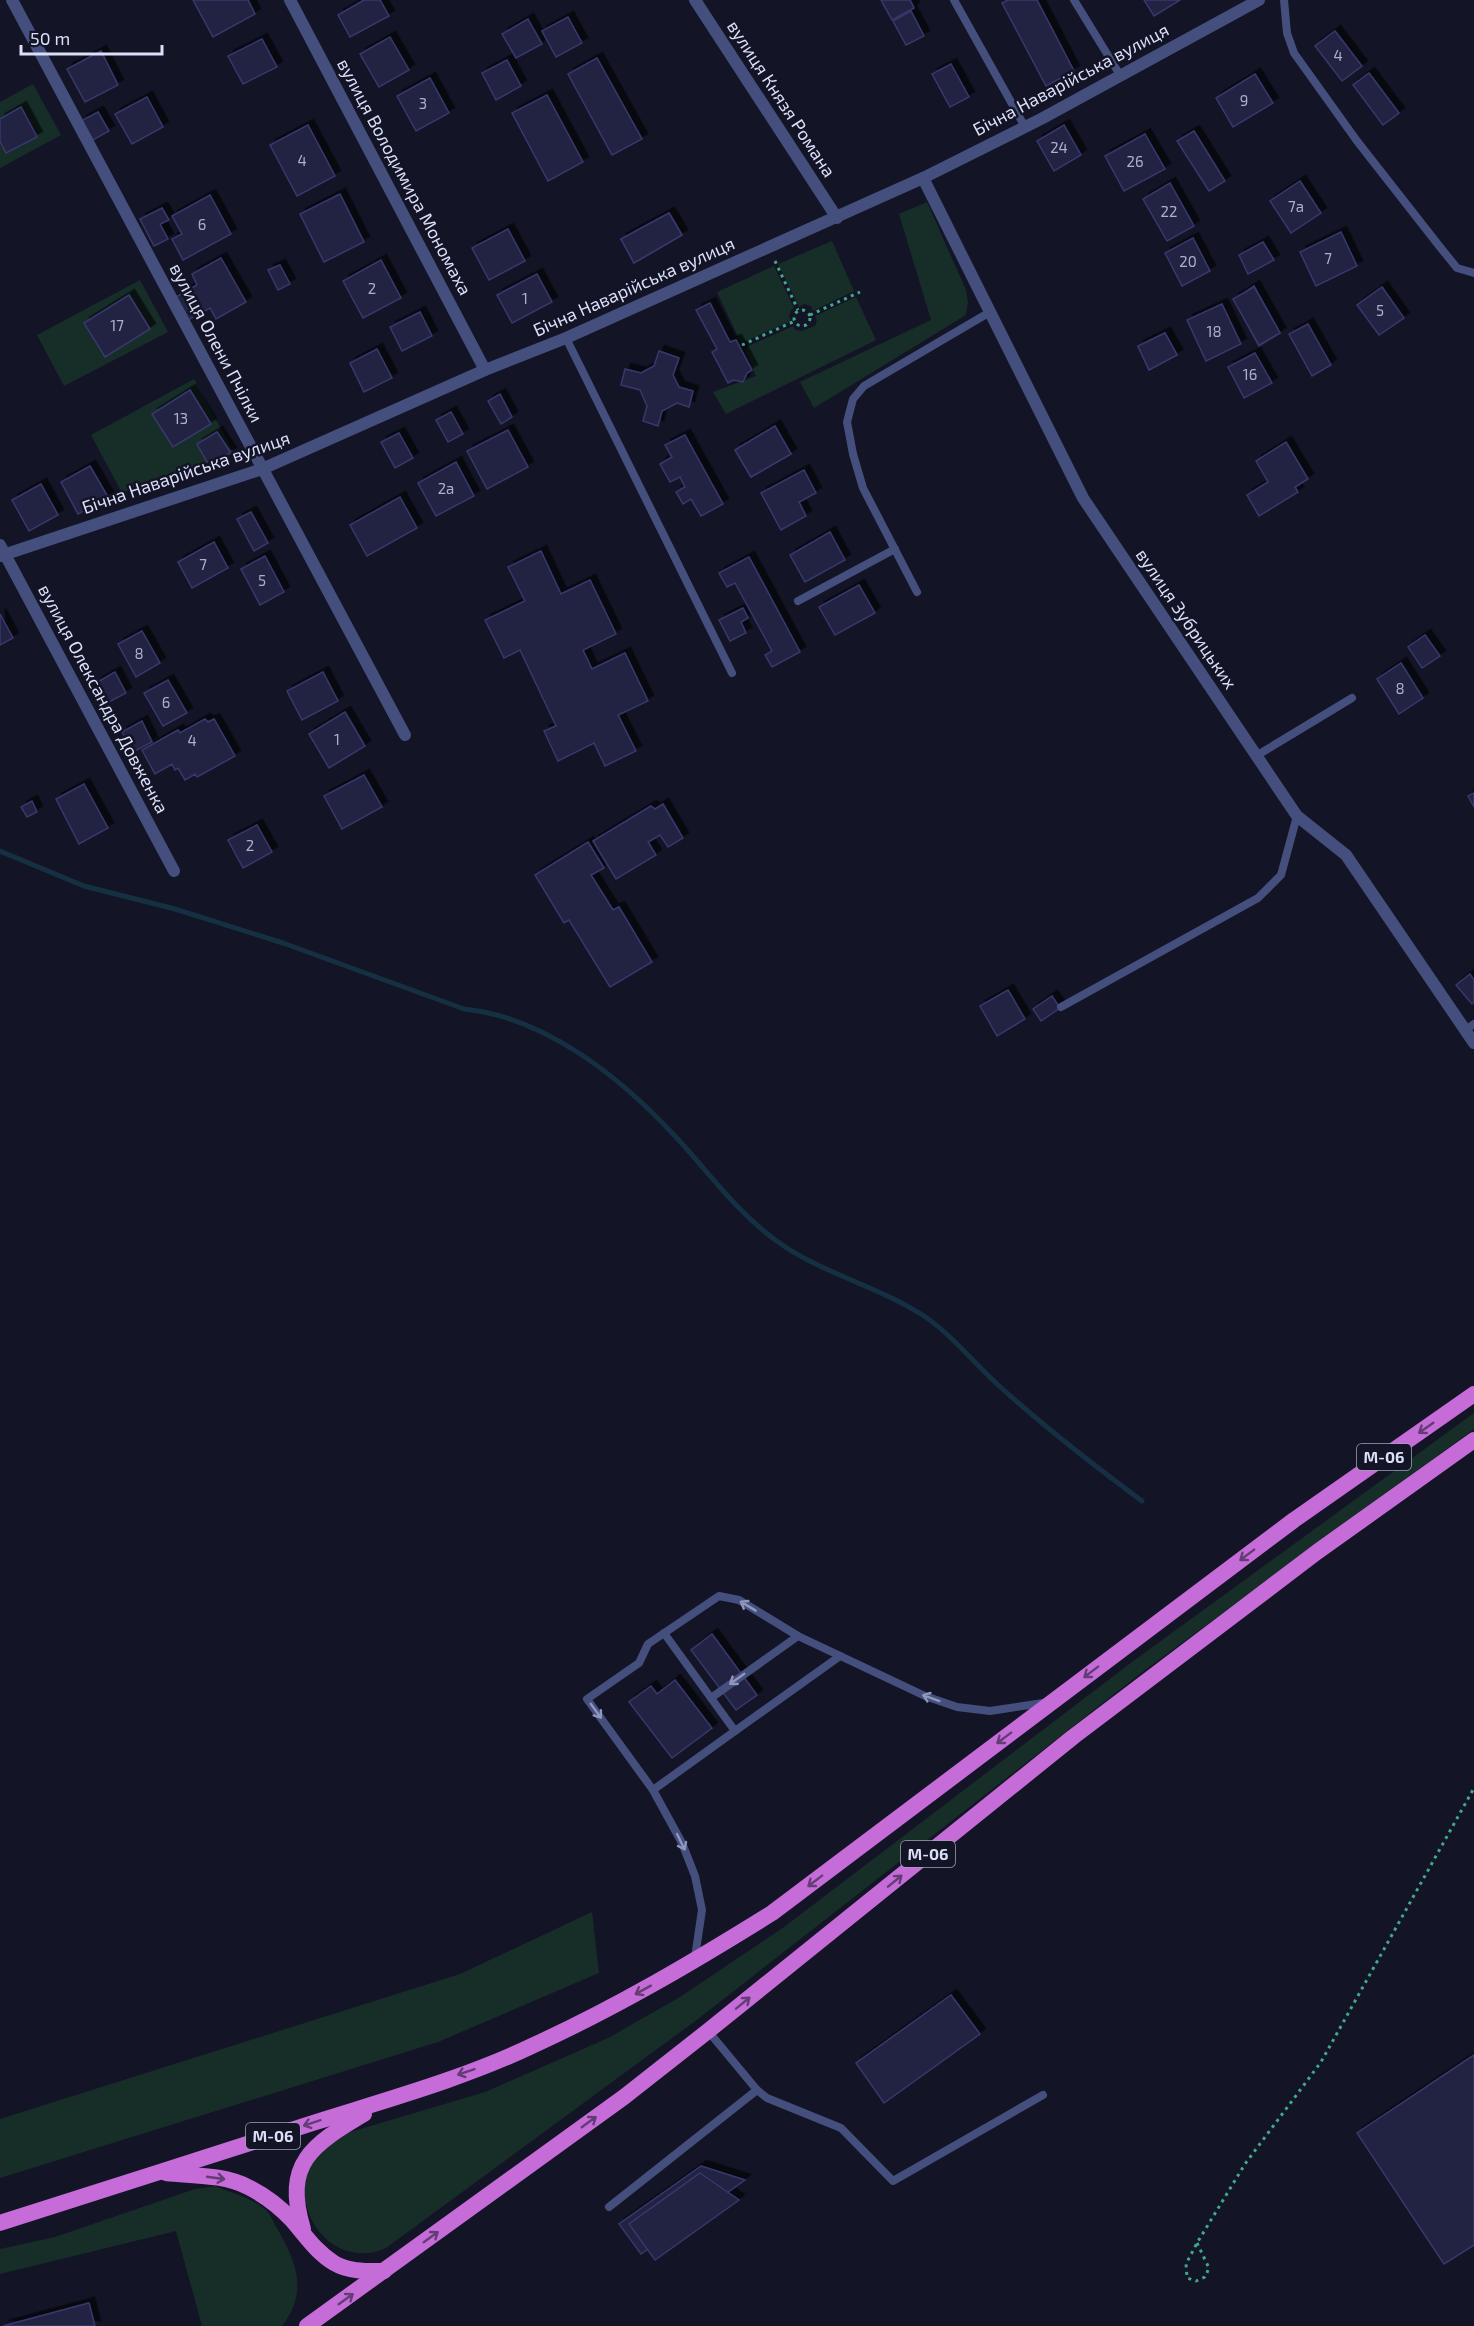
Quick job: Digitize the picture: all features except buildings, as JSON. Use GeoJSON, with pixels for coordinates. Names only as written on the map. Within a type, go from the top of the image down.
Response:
{"type":"FeatureCollection","features":[{"type":"Feature","properties":{"kind":"highway","name":"М-06"},"geometry":{"type":"LineString","coordinates":[[0,2223],[388,2099],[533,2046],[694,1962],[772,1913],[1294,1520],[1474,1394]]}},
{"type":"Feature","properties":{"kind":"highway","name":"М-06"},"geometry":{"type":"LineString","coordinates":[[307,2326],[624,2097],[1073,1737],[1317,1552],[1474,1440]]}},
{"type":"Feature","properties":{"kind":"highway"},"geometry":{"type":"LineString","coordinates":[[305,2237],[295,2192],[298,2174],[309,2153],[329,2135],[388,2099]]}},
{"type":"Feature","properties":{"kind":"highway"},"geometry":{"type":"LineString","coordinates":[[157,2173],[220,2178],[245,2185],[276,2205],[316,2249],[334,2263],[365,2271],[384,2271]]}},
{"type":"Feature","properties":{"kind":"street","name":"вулиця Олени Пчілки"},"geometry":{"type":"LineString","coordinates":[[12,0],[405,735]]}},
{"type":"Feature","properties":{"kind":"street","name":"вулиця Володимира Мономаха"},"geometry":{"type":"LineString","coordinates":[[290,0],[485,370]]}},
{"type":"Feature","properties":{"kind":"street","name":"вулиця Князя Романа"},"geometry":{"type":"LineString","coordinates":[[695,0],[837,218]]}},
{"type":"Feature","properties":{"kind":"street","name":"Бічна Наварійська вулиця"},"geometry":{"type":"LineString","coordinates":[[2,552],[262,469],[485,370],[566,338],[923,178],[1025,127],[1259,0]]}},
{"type":"Feature","properties":{"kind":"street","name":"вулиця Зубрицьких"},"geometry":{"type":"LineString","coordinates":[[923,178],[1083,498],[1297,816],[1346,855],[1470,1027],[1474,1043]]}},
{"type":"Feature","properties":{"kind":"street","name":"вулиця Олександра Довженка"},"geometry":{"type":"LineString","coordinates":[[2,552],[174,871]]}},
{"type":"Feature","properties":{"kind":"lane"},"geometry":{"type":"LineString","coordinates":[[954,0],[1025,127]]}},
{"type":"Feature","properties":{"kind":"lane"},"geometry":{"type":"LineString","coordinates":[[1074,0],[1120,75]]}},
{"type":"Feature","properties":{"kind":"lane"},"geometry":{"type":"LineString","coordinates":[[1284,0],[1287,33],[1294,53],[1357,141],[1457,268],[1474,273]]}},
{"type":"Feature","properties":{"kind":"lane"},"geometry":{"type":"LineString","coordinates":[[917,592],[863,488],[848,422],[853,399],[864,386],[990,312]]}},
{"type":"Feature","properties":{"kind":"lane"},"geometry":{"type":"LineString","coordinates":[[566,338],[732,673]]}},
{"type":"Feature","properties":{"kind":"lane"},"geometry":{"type":"LineString","coordinates":[[798,602],[895,549]]}},
{"type":"Feature","properties":{"kind":"lane"},"geometry":{"type":"LineString","coordinates":[[1256,756],[1352,698]]}},
{"type":"Feature","properties":{"kind":"lane"},"geometry":{"type":"LineString","coordinates":[[1061,1007],[1258,898],[1281,875],[1297,816]]}},
{"type":"Feature","properties":{"kind":"lane"},"geometry":{"type":"LineString","coordinates":[[694,1962],[702,1910],[695,1876],[682,1843],[653,1790],[587,1699],[639,1663],[648,1644],[719,1596],[739,1600],[798,1636],[925,1696],[957,1707],[990,1711],[1050,1702]]}},
{"type":"Feature","properties":{"kind":"lane"},"geometry":{"type":"LineString","coordinates":[[664,1633],[735,1731]]}},
{"type":"Feature","properties":{"kind":"lane"},"geometry":{"type":"LineString","coordinates":[[711,1698],[798,1636]]}},
{"type":"Feature","properties":{"kind":"lane"},"geometry":{"type":"LineString","coordinates":[[653,1790],[840,1656]]}},
{"type":"Feature","properties":{"kind":"lane"},"geometry":{"type":"LineString","coordinates":[[708,2031],[757,2090],[767,2098],[841,2128],[893,2181],[1043,2095]]}},
{"type":"Feature","properties":{"kind":"lane"},"geometry":{"type":"LineString","coordinates":[[609,2207],[757,2090]]}},
{"type":"Feature","properties":{"kind":"path"},"geometry":{"type":"LineString","coordinates":[[769,248],[798,310]]}},
{"type":"Feature","properties":{"kind":"path"},"geometry":{"type":"LineString","coordinates":[[810,315],[860,292]]}},
{"type":"Feature","properties":{"kind":"path"},"geometry":{"type":"LineString","coordinates":[[798,310],[807,311],[810,315]]}},
{"type":"Feature","properties":{"kind":"path"},"geometry":{"type":"LineString","coordinates":[[795,321],[798,310]]}},
{"type":"Feature","properties":{"kind":"path"},"geometry":{"type":"LineString","coordinates":[[795,321],[800,325],[805,325],[809,322],[810,315]]}},
{"type":"Feature","properties":{"kind":"path"},"geometry":{"type":"LineString","coordinates":[[742,345],[795,321]]}},
{"type":"Feature","properties":{"kind":"path"},"geometry":{"type":"LineString","coordinates":[[1197,2243],[1209,2268],[1205,2277],[1196,2281],[1187,2278],[1185,2272],[1186,2264],[1197,2243],[1245,2164],[1321,2062],[1474,1788]]}},
{"type":"Feature","properties":{"kind":"green space"},"geometry":{"type":"Polygon","coordinates":[[[33,84],[61,135],[0,168],[0,102],[33,84]]]}},
{"type":"Feature","properties":{"kind":"green space"},"geometry":{"type":"Polygon","coordinates":[[[927,202],[966,290],[968,302],[966,315],[814,408],[800,382],[931,320],[899,214],[927,202]]]}},
{"type":"Feature","properties":{"kind":"green space"},"geometry":{"type":"Polygon","coordinates":[[[832,241],[854,291],[813,311],[811,306],[804,304],[799,307],[778,264],[832,241]]]}},
{"type":"Feature","properties":{"kind":"green space"},"geometry":{"type":"Polygon","coordinates":[[[774,266],[794,308],[789,316],[791,321],[741,343],[717,292],[774,266]]]}},
{"type":"Feature","properties":{"kind":"green space"},"geometry":{"type":"Polygon","coordinates":[[[140,280],[168,332],[64,386],[37,335],[140,280]]]}},
{"type":"Feature","properties":{"kind":"green space"},"geometry":{"type":"Polygon","coordinates":[[[856,297],[876,340],[726,414],[713,392],[756,376],[744,348],[793,326],[795,330],[802,331],[815,326],[817,320],[815,316],[856,297]]]}},
{"type":"Feature","properties":{"kind":"green space"},"geometry":{"type":"Polygon","coordinates":[[[194,379],[234,453],[122,493],[91,435],[194,379]]]}},
{"type":"Feature","properties":{"kind":"green space"},"geometry":{"type":"Polygon","coordinates":[[[1474,1413],[1474,1429],[1145,1670],[698,2019],[386,2248],[370,2253],[351,2252],[335,2245],[313,2222],[307,2207],[305,2190],[307,2174],[314,2158],[329,2144],[347,2133],[485,2092],[608,2038],[680,1997],[784,1927],[1136,1659],[1474,1413]]]}},
{"type":"Feature","properties":{"kind":"green space"},"geometry":{"type":"Polygon","coordinates":[[[592,1912],[599,1973],[438,2042],[0,2178],[0,2119],[460,1974],[592,1912]]]}},
{"type":"Feature","properties":{"kind":"green space"},"geometry":{"type":"Polygon","coordinates":[[[215,2186],[248,2199],[266,2210],[285,2242],[297,2278],[297,2290],[290,2314],[282,2326],[202,2326],[176,2231],[0,2274],[0,2249],[55,2237],[195,2189],[215,2186]]]}},
{"type":"Feature","properties":{"kind":"waterway"},"geometry":{"type":"LineString","coordinates":[[0,851],[84,886],[175,909],[283,943],[464,1009],[494,1014],[523,1024],[552,1037],[605,1072],[653,1113],[736,1205],[763,1231],[813,1263],[888,1296],[924,1316],[1032,1415],[1142,1501]]}}]}
